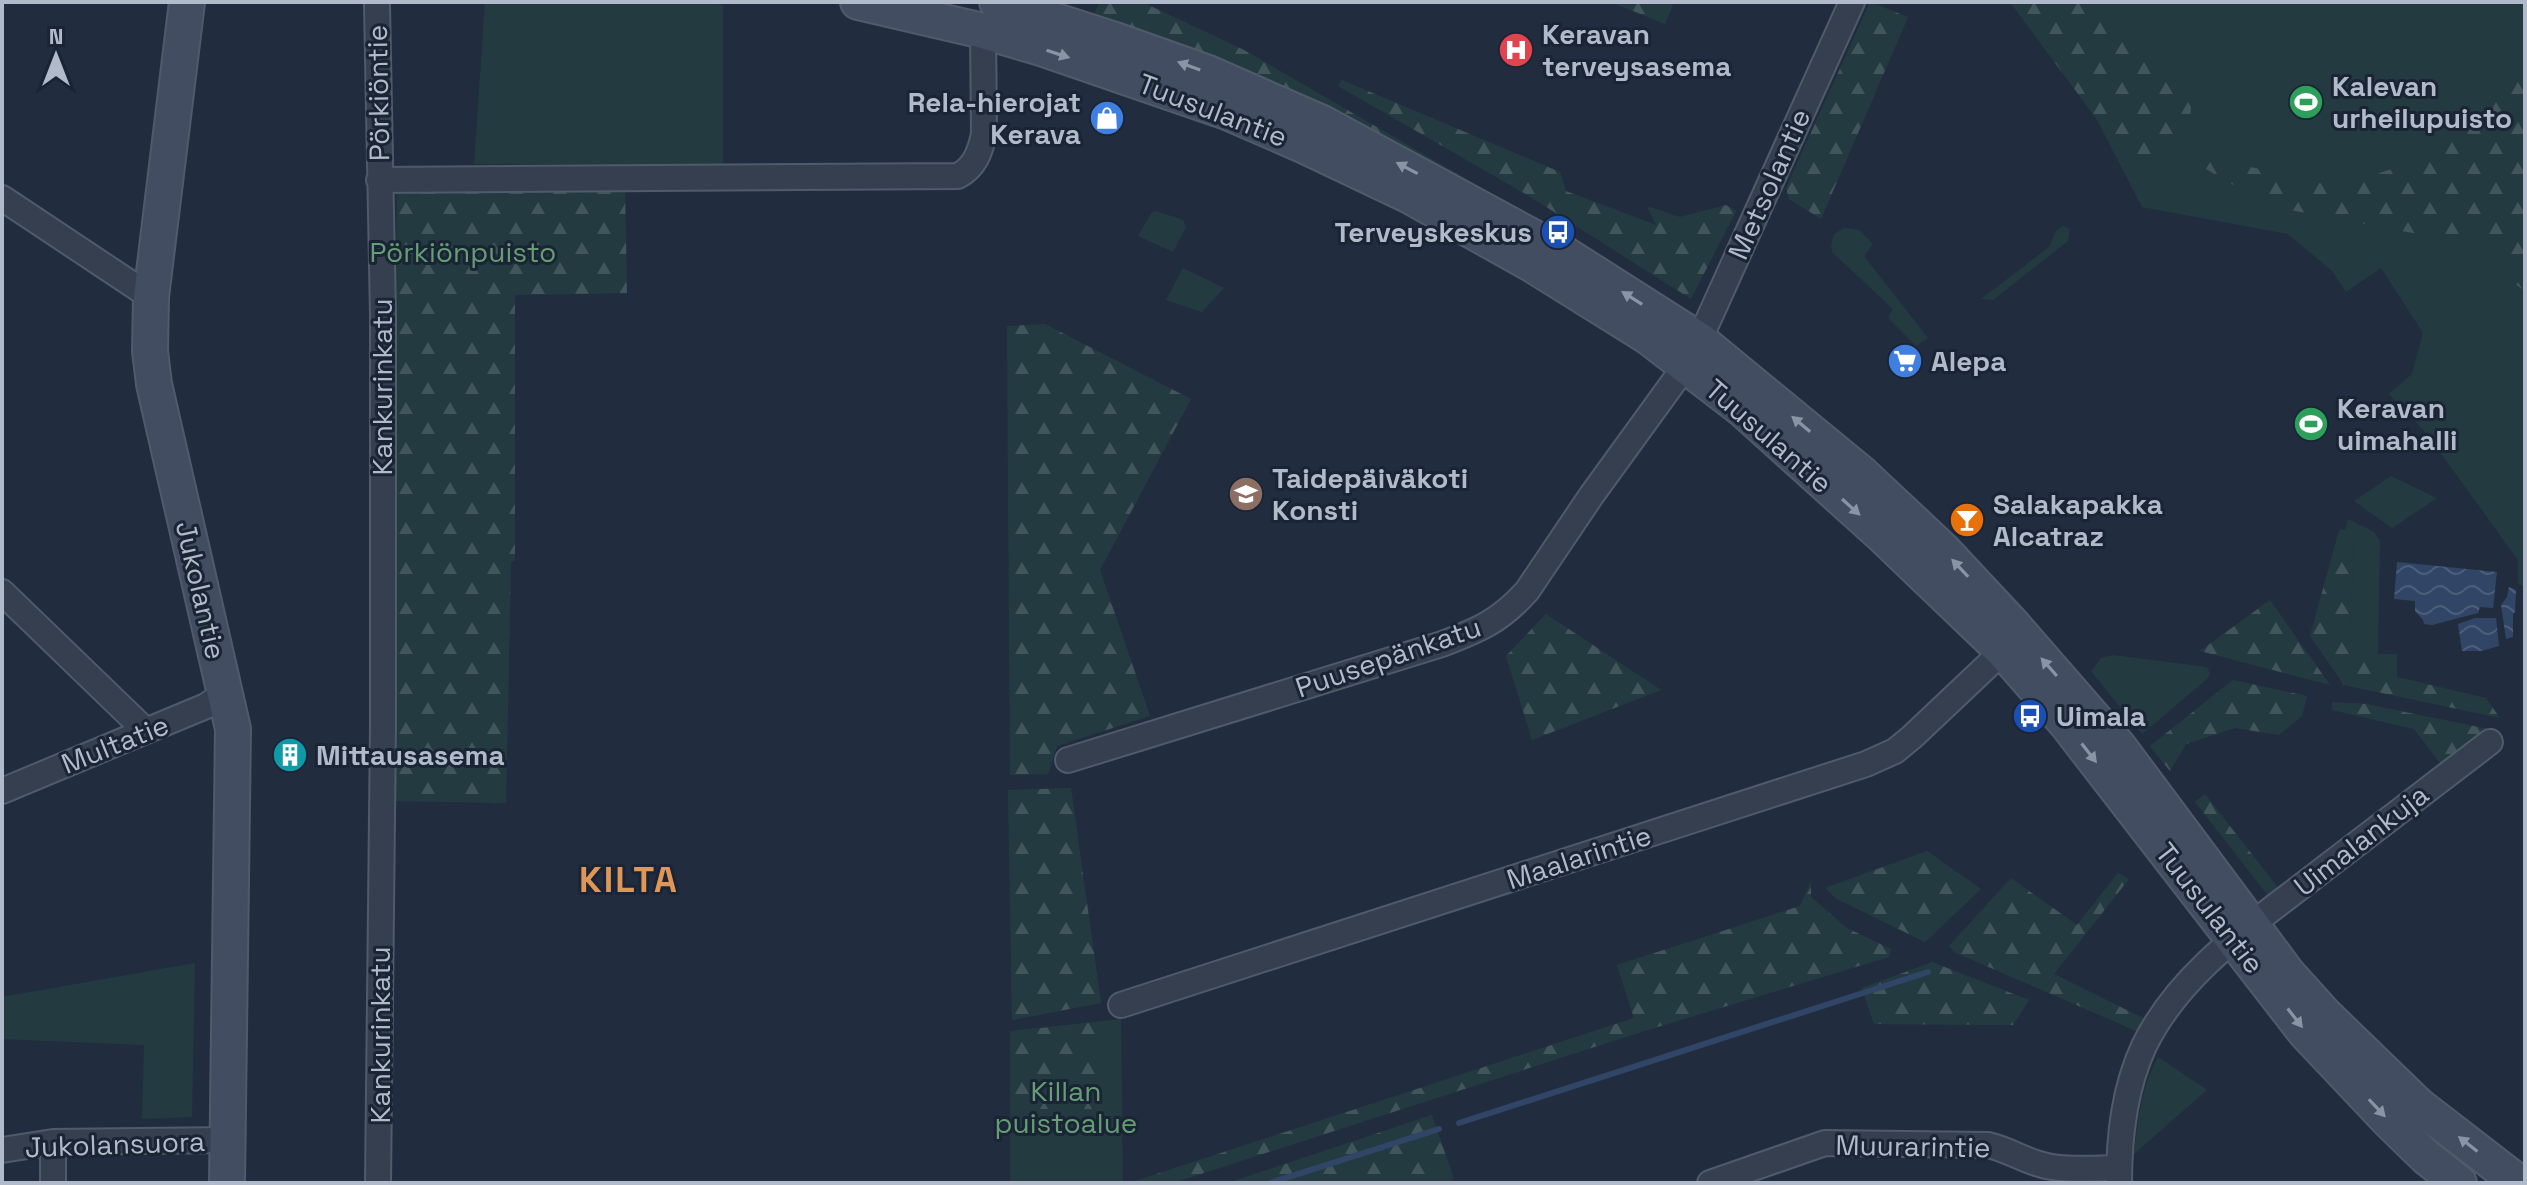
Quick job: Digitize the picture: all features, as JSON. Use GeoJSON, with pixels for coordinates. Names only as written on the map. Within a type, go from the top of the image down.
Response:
{"type":"FeatureCollection","features":[{"type":"Feature","properties":{"kind":"main road","name":"Jukolantie"},"geometry":{"type":"LineString","coordinates":[[187,2],[151,297],[150,351],[154,384],[233,729],[227,1183]]}},
{"type":"Feature","properties":{"kind":"main road","name":"Tuusulantie"},"geometry":{"type":"LineString","coordinates":[[858,2],[989,12],[1305,146],[1408,195],[1533,265],[1647,336],[1692,352],[1862,474],[1943,550],[2119,747],[2244,932],[2305,1032],[2390,1122],[2459,1183]]}},
{"type":"Feature","properties":{"kind":"main road","name":"Tuusulantie"},"geometry":{"type":"LineString","coordinates":[[1692,352],[1742,409],[1871,525],[2003,651],[2244,932],[2325,1015],[2418,1105],[2519,1183]]}},
{"type":"Feature","properties":{"kind":"street","name":"Metsolantie"},"geometry":{"type":"LineString","coordinates":[[1692,352],[1852,2]]}},
{"type":"Feature","properties":{"kind":"street","name":"Pörkiöntie"},"geometry":{"type":"LineString","coordinates":[[377,6],[379,180]]}},
{"type":"Feature","properties":{"kind":"street"},"geometry":{"type":"LineString","coordinates":[[379,180],[958,176],[974,162],[984,134],[989,12]]}},
{"type":"Feature","properties":{"kind":"street","name":"Kankurinkatu"},"geometry":{"type":"LineString","coordinates":[[378,1183],[383,725],[383,316],[379,180]]}},
{"type":"Feature","properties":{"kind":"street"},"geometry":{"type":"LineString","coordinates":[[2,198],[151,297]]}},
{"type":"Feature","properties":{"kind":"street","name":"Puusepänkatu"},"geometry":{"type":"LineString","coordinates":[[1068,760],[1442,644],[1482,629],[1503,616],[1527,591],[1692,352]]}},
{"type":"Feature","properties":{"kind":"street"},"geometry":{"type":"LineString","coordinates":[[2,592],[146,731]]}},
{"type":"Feature","properties":{"kind":"street","name":"Maalarintie"},"geometry":{"type":"LineString","coordinates":[[1121,1005],[1866,764],[1895,751],[1912,737],[2003,651]]}},
{"type":"Feature","properties":{"kind":"street","name":"Multatie"},"geometry":{"type":"LineString","coordinates":[[2,791],[206,706],[225,693]]}},
{"type":"Feature","properties":{"kind":"street","name":"Uimalankuja"},"geometry":{"type":"LineString","coordinates":[[2119,1176],[2125,1101],[2133,1072],[2145,1043],[2172,1000],[2214,955],[2490,742]]}},
{"type":"Feature","properties":{"kind":"street","name":"Jukolansuora"},"geometry":{"type":"LineString","coordinates":[[2,1150],[53,1142],[229,1140]]}},
{"type":"Feature","properties":{"kind":"street"},"geometry":{"type":"LineString","coordinates":[[53,1142],[53,1183]]}},
{"type":"Feature","properties":{"kind":"street","name":"Muurarintie"},"geometry":{"type":"LineString","coordinates":[[1710,1183],[1825,1143],[1988,1145],[2005,1149],[2037,1164],[2119,1176]]}},
{"type":"Feature","properties":{"kind":"green space"},"geometry":{"type":"Polygon","coordinates":[[[485,2],[701,2],[723,5],[723,165],[474,164],[485,2]]]}},
{"type":"Feature","properties":{"kind":"green space"},"geometry":{"type":"Polygon","coordinates":[[[1100,2],[1142,2],[1244,50],[1528,215],[1096,23],[1095,11],[1100,2]]]}},
{"type":"Feature","properties":{"kind":"green space"},"geometry":{"type":"Polygon","coordinates":[[[1611,2],[1674,2],[1665,24],[1611,2]]]}},
{"type":"Feature","properties":{"kind":"green space"},"geometry":{"type":"Polygon","coordinates":[[[1870,2],[1908,17],[1821,219],[1789,199],[1786,188],[1870,2]]]}},
{"type":"Feature","properties":{"kind":"green space"},"geometry":{"type":"Polygon","coordinates":[[[2010,2],[2093,2],[2136,58],[2151,48],[2170,65],[2185,85],[2191,107],[2184,132],[2160,162],[2132,167],[2010,2]]]}},
{"type":"Feature","properties":{"kind":"green space","name":"Kalevan urheilupuisto"},"geometry":{"type":"Polygon","coordinates":[[[2036,2],[2525,2],[2525,588],[2518,583],[2518,560],[2426,433],[2389,394],[2412,374],[2423,333],[2381,268],[2346,292],[2333,272],[2288,234],[2142,207],[2036,2]]]}},
{"type":"Feature","properties":{"kind":"green space"},"geometry":{"type":"Polygon","coordinates":[[[2525,77],[2525,291],[2515,284],[2482,238],[2445,239],[2269,206],[2201,166],[2203,158],[2336,187],[2429,157],[2525,77]]]}},
{"type":"Feature","properties":{"kind":"green space"},"geometry":{"type":"Polygon","coordinates":[[[1342,80],[1560,172],[1566,191],[1656,225],[1647,206],[1680,217],[1726,205],[1736,211],[1691,299],[1529,196],[1338,86],[1342,80]]]}},
{"type":"Feature","properties":{"kind":"green space","name":"Pörkiönpuisto"},"geometry":{"type":"Polygon","coordinates":[[[625,186],[627,293],[515,295],[515,561],[511,562],[506,803],[389,801],[397,187],[625,186]]]}},
{"type":"Feature","properties":{"kind":"green space"},"geometry":{"type":"Polygon","coordinates":[[[1152,212],[1183,220],[1186,227],[1173,252],[1138,236],[1152,212]]]}},
{"type":"Feature","properties":{"kind":"green space"},"geometry":{"type":"Polygon","coordinates":[[[2063,226],[2070,229],[2068,241],[1993,300],[1981,299],[2049,247],[2056,231],[2063,226]]]}},
{"type":"Feature","properties":{"kind":"green space"},"geometry":{"type":"Polygon","coordinates":[[[1844,228],[1859,230],[1873,244],[1864,256],[1928,338],[1916,346],[1888,318],[1893,309],[1832,252],[1834,234],[1844,228]]]}},
{"type":"Feature","properties":{"kind":"green space"},"geometry":{"type":"Polygon","coordinates":[[[1183,268],[1224,288],[1202,312],[1166,300],[1183,268]]]}},
{"type":"Feature","properties":{"kind":"green space"},"geometry":{"type":"Polygon","coordinates":[[[1045,324],[1191,399],[1100,570],[1150,716],[1057,746],[1048,774],[1010,775],[1007,326],[1045,324]]]}},
{"type":"Feature","properties":{"kind":"green space"},"geometry":{"type":"Polygon","coordinates":[[[2391,476],[2437,498],[2392,528],[2354,501],[2391,476]]]}},
{"type":"Feature","properties":{"kind":"green space"},"geometry":{"type":"Polygon","coordinates":[[[2348,519],[2374,532],[2380,541],[2378,654],[2397,654],[2397,677],[2370,660],[2350,629],[2354,540],[2338,534],[2340,529],[2345,530],[2348,519]]]}},
{"type":"Feature","properties":{"kind":"green space"},"geometry":{"type":"Polygon","coordinates":[[[2338,534],[2354,539],[2350,629],[2370,660],[2397,677],[2486,698],[2500,718],[2344,685],[2310,636],[2338,534]]]}},
{"type":"Feature","properties":{"kind":"green space"},"geometry":{"type":"Polygon","coordinates":[[[2270,600],[2330,685],[2200,651],[2270,600]]]}},
{"type":"Feature","properties":{"kind":"green space"},"geometry":{"type":"Polygon","coordinates":[[[1546,614],[1661,690],[1532,740],[1506,656],[1546,614]]]}},
{"type":"Feature","properties":{"kind":"green space"},"geometry":{"type":"Polygon","coordinates":[[[2113,655],[2207,667],[2210,674],[2142,734],[2091,671],[2101,658],[2113,655]]]}},
{"type":"Feature","properties":{"kind":"green space"},"geometry":{"type":"Polygon","coordinates":[[[2233,680],[2307,696],[2302,716],[2279,735],[2235,728],[2186,744],[2170,771],[2150,746],[2233,680]]]}},
{"type":"Feature","properties":{"kind":"green space"},"geometry":{"type":"Polygon","coordinates":[[[2332,702],[2366,704],[2498,731],[2444,768],[2414,729],[2332,710],[2332,702]]]}},
{"type":"Feature","properties":{"kind":"green space"},"geometry":{"type":"Polygon","coordinates":[[[1071,788],[1101,1003],[1012,1020],[1008,790],[1071,788]]]}},
{"type":"Feature","properties":{"kind":"green space"},"geometry":{"type":"Polygon","coordinates":[[[2205,794],[2283,894],[2273,902],[2195,802],[2205,794]]]}},
{"type":"Feature","properties":{"kind":"green space"},"geometry":{"type":"Polygon","coordinates":[[[1927,851],[1981,889],[1925,942],[1837,899],[1825,888],[1927,851]]]}},
{"type":"Feature","properties":{"kind":"green space"},"geometry":{"type":"Polygon","coordinates":[[[2118,873],[2129,879],[2054,974],[2149,1021],[2141,1033],[1954,952],[1949,946],[2011,878],[2077,925],[2118,873]]]}},
{"type":"Feature","properties":{"kind":"green space"},"geometry":{"type":"Polygon","coordinates":[[[1811,881],[1811,897],[1847,928],[1891,949],[1889,957],[1638,1033],[1173,1183],[1129,1183],[1634,1018],[1617,965],[1800,906],[1811,881]]]}},
{"type":"Feature","properties":{"kind":"green space"},"geometry":{"type":"Polygon","coordinates":[[[1932,962],[2029,1000],[2013,1025],[1874,1024],[1862,988],[1932,962]]]}},
{"type":"Feature","properties":{"kind":"green space"},"geometry":{"type":"Polygon","coordinates":[[[195,963],[192,1117],[142,1119],[144,1045],[2,1039],[2,997],[195,963]]]}},
{"type":"Feature","properties":{"kind":"green space","name":"Killan puistoalue"},"geometry":{"type":"Polygon","coordinates":[[[1121,1019],[1123,1183],[1010,1183],[1010,1031],[1121,1019]]]}},
{"type":"Feature","properties":{"kind":"green space"},"geometry":{"type":"Polygon","coordinates":[[[1098,1022],[1101,1109],[1013,1109],[1014,1031],[1098,1022]]]}},
{"type":"Feature","properties":{"kind":"green space"},"geometry":{"type":"Polygon","coordinates":[[[2158,1057],[2207,1090],[2134,1154],[2144,1092],[2158,1057]]]}},
{"type":"Feature","properties":{"kind":"green space"},"geometry":{"type":"Polygon","coordinates":[[[1432,1115],[1454,1179],[1445,1183],[1228,1183],[1432,1115]]]}},
{"type":"Feature","properties":{"kind":"water"},"geometry":{"type":"Polygon","coordinates":[[[2397,562],[2497,572],[2493,608],[2480,607],[2478,613],[2432,625],[2424,624],[2415,611],[2415,601],[2394,599],[2397,562]]]}},
{"type":"Feature","properties":{"kind":"water"},"geometry":{"type":"Polygon","coordinates":[[[2509,587],[2516,590],[2515,612],[2513,637],[2506,639],[2501,605],[2509,587]]]}},
{"type":"Feature","properties":{"kind":"water"},"geometry":{"type":"Polygon","coordinates":[[[2475,618],[2496,618],[2499,646],[2481,651],[2462,651],[2458,624],[2475,618]]]}},
{"type":"Feature","properties":{"kind":"waterway"},"geometry":{"type":"LineString","coordinates":[[1459,1123],[1928,972]]}},
{"type":"Feature","properties":{"kind":"waterway"},"geometry":{"type":"LineString","coordinates":[[1270,1183],[1439,1129]]}},
{"type":"Feature","properties":{"kind":"place","name":"Keravan terveysasema"},"geometry":{"type":"Point","coordinates":[1516,50]}},
{"type":"Feature","properties":{"kind":"place","name":"Kalevan urheilupuisto"},"geometry":{"type":"Point","coordinates":[2306,102]}},
{"type":"Feature","properties":{"kind":"place","name":"Rela-hierojat Kerava"},"geometry":{"type":"Point","coordinates":[1107,118]}},
{"type":"Feature","properties":{"kind":"place","name":"Terveyskeskus"},"geometry":{"type":"Point","coordinates":[1558,232]}},
{"type":"Feature","properties":{"kind":"place","name":"Alepa"},"geometry":{"type":"Point","coordinates":[1905,361]}},
{"type":"Feature","properties":{"kind":"place","name":"Keravan uimahalli"},"geometry":{"type":"Point","coordinates":[2311,424]}},
{"type":"Feature","properties":{"kind":"place","name":"Taidepäiväkoti Konsti"},"geometry":{"type":"Point","coordinates":[1246,494]}},
{"type":"Feature","properties":{"kind":"place","name":"Salakapakka Alcatraz"},"geometry":{"type":"Point","coordinates":[1967,520]}},
{"type":"Feature","properties":{"kind":"place","name":"Uimala"},"geometry":{"type":"Point","coordinates":[2030,716]}},
{"type":"Feature","properties":{"kind":"place","name":"Mittausasema"},"geometry":{"type":"Point","coordinates":[290,755]}},
{"type":"Feature","properties":{"kind":"district","name":"KILTA"},"geometry":{"type":"Point","coordinates":[629,879]}}]}
